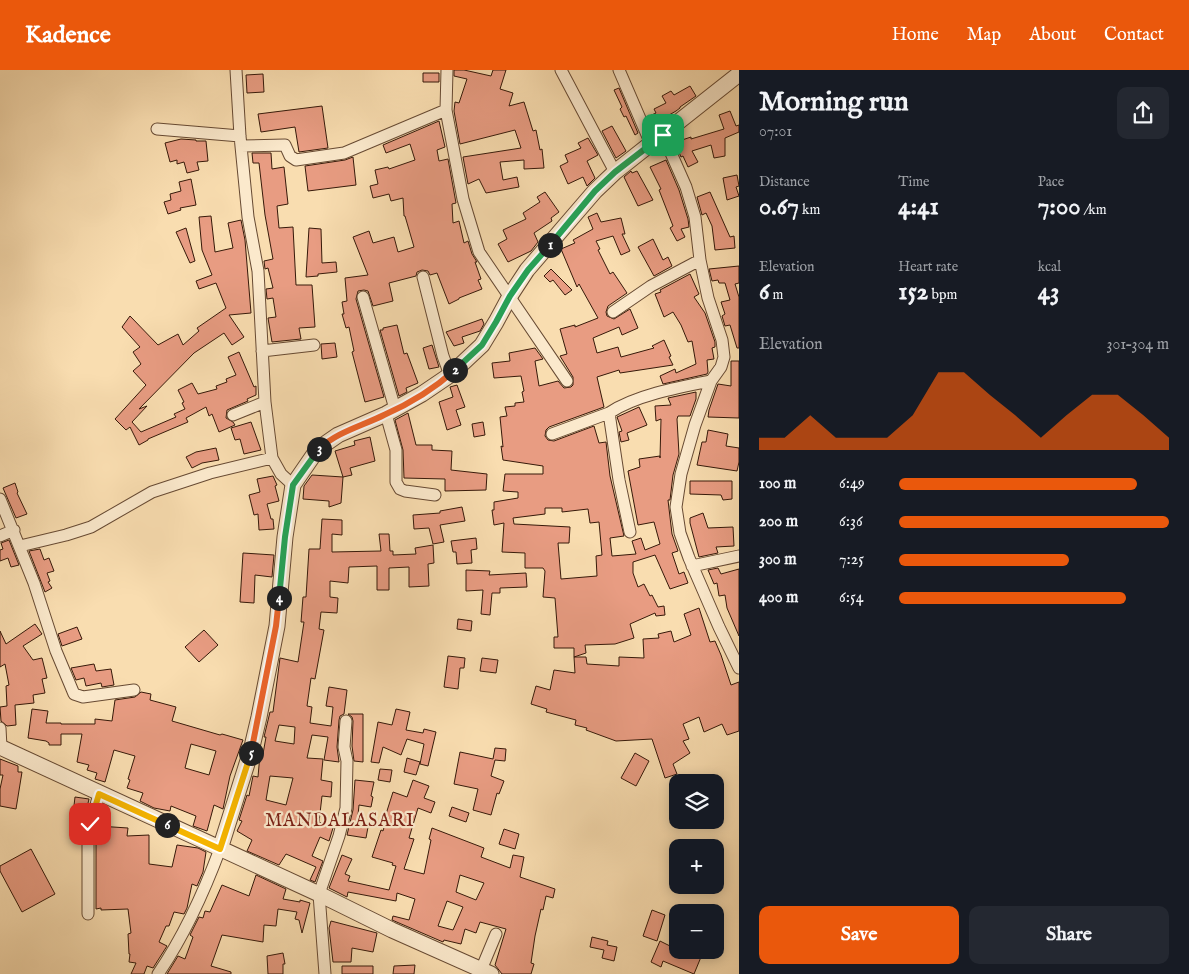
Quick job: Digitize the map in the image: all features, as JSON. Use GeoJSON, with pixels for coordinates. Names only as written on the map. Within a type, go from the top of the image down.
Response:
{"type":"FeatureCollection","features":[{"type":"Feature","properties":{"kind":"street"},"geometry":{"type":"LineString","coordinates":[[236,70],[248,217],[258,271],[265,402],[272,458],[281,474],[293,485]]}},
{"type":"Feature","properties":{"kind":"street"},"geometry":{"type":"LineString","coordinates":[[447,70],[446,110],[463,199],[479,252],[567,381]]}},
{"type":"Feature","properties":{"kind":"street"},"geometry":{"type":"LineString","coordinates":[[561,70],[615,172]]}},
{"type":"Feature","properties":{"kind":"street"},"geometry":{"type":"LineString","coordinates":[[619,70],[686,187],[695,217],[700,260],[708,298],[722,340],[724,357],[721,367],[711,381],[695,425],[680,479],[676,507],[680,533],[692,566],[739,668]]}},
{"type":"Feature","properties":{"kind":"street"},"geometry":{"type":"LineString","coordinates":[[158,974],[170,956],[209,879],[251,751],[276,626],[285,537],[293,485],[315,453],[324,444],[338,435],[390,412],[422,394],[450,374],[482,345],[510,296],[528,270],[595,191],[615,172],[739,74]]}},
{"type":"Feature","properties":{"kind":"street"},"geometry":{"type":"LineString","coordinates":[[157,130],[285,145],[290,156],[296,160],[344,154],[446,110]]}},
{"type":"Feature","properties":{"kind":"street"},"geometry":{"type":"LineString","coordinates":[[613,312],[651,286],[700,260]]}},
{"type":"Feature","properties":{"kind":"street"},"geometry":{"type":"LineString","coordinates":[[423,277],[443,356],[450,374]]}},
{"type":"Feature","properties":{"kind":"street"},"geometry":{"type":"LineString","coordinates":[[363,297],[390,412],[396,450],[396,482],[400,489],[405,492],[435,495]]}},
{"type":"Feature","properties":{"kind":"street"},"geometry":{"type":"LineString","coordinates":[[262,351],[314,345]]}},
{"type":"Feature","properties":{"kind":"street"},"geometry":{"type":"LineString","coordinates":[[552,434],[657,393],[711,381]]}},
{"type":"Feature","properties":{"kind":"street"},"geometry":{"type":"LineString","coordinates":[[233,416],[265,402]]}},
{"type":"Feature","properties":{"kind":"street"},"geometry":{"type":"LineString","coordinates":[[609,413],[619,480],[630,532]]}},
{"type":"Feature","properties":{"kind":"street"},"geometry":{"type":"LineString","coordinates":[[20,546],[91,527],[152,492],[210,473],[272,458]]}},
{"type":"Feature","properties":{"kind":"street"},"geometry":{"type":"LineString","coordinates":[[0,499],[40,598],[56,652],[74,694],[83,697],[134,690]]}},
{"type":"Feature","properties":{"kind":"street"},"geometry":{"type":"LineString","coordinates":[[0,536],[14,530]]}},
{"type":"Feature","properties":{"kind":"street"},"geometry":{"type":"LineString","coordinates":[[692,566],[739,556]]}},
{"type":"Feature","properties":{"kind":"street"},"geometry":{"type":"LineString","coordinates":[[325,974],[319,894],[339,836],[346,808],[347,761],[344,747],[346,721]]}},
{"type":"Feature","properties":{"kind":"street"},"geometry":{"type":"LineString","coordinates":[[0,728],[1,747],[486,972],[496,934]]}},
{"type":"Feature","properties":{"kind":"street"},"geometry":{"type":"LineString","coordinates":[[88,914],[88,834],[99,794]]}},
{"type":"Feature","properties":{"kind":"building"},"geometry":{"type":"Polygon","coordinates":[[[454,70],[464,70],[491,76],[493,70],[506,70],[500,89],[513,93],[509,106],[524,102],[533,131],[536,130],[540,150],[542,149],[544,168],[524,169],[524,160],[500,162],[503,180],[517,177],[519,187],[486,193],[479,179],[468,184],[463,157],[521,148],[515,130],[460,144],[454,111],[455,102],[459,103],[467,79],[454,76],[454,70]]]}},
{"type":"Feature","properties":{"kind":"building"},"geometry":{"type":"Polygon","coordinates":[[[423,73],[439,73],[439,82],[423,82],[423,73]]]}},
{"type":"Feature","properties":{"kind":"building"},"geometry":{"type":"Polygon","coordinates":[[[263,74],[264,92],[247,93],[246,75],[263,74]]]}},
{"type":"Feature","properties":{"kind":"building"},"geometry":{"type":"Polygon","coordinates":[[[690,86],[696,96],[664,118],[664,121],[652,127],[647,117],[656,113],[654,109],[666,103],[662,96],[671,91],[674,95],[690,86]]]}},
{"type":"Feature","properties":{"kind":"building"},"geometry":{"type":"Polygon","coordinates":[[[619,88],[638,133],[635,135],[626,116],[624,117],[620,109],[622,107],[614,90],[619,88]]]}},
{"type":"Feature","properties":{"kind":"building"},"geometry":{"type":"Polygon","coordinates":[[[322,106],[328,148],[299,152],[295,127],[261,132],[258,114],[322,106]]]}},
{"type":"Feature","properties":{"kind":"building"},"geometry":{"type":"Polygon","coordinates":[[[730,111],[736,126],[739,125],[739,132],[725,138],[725,156],[714,158],[711,145],[692,151],[698,162],[688,167],[683,156],[681,157],[673,138],[679,135],[682,140],[691,137],[691,139],[724,129],[719,115],[730,111]]]}},
{"type":"Feature","properties":{"kind":"building"},"geometry":{"type":"Polygon","coordinates":[[[439,121],[445,147],[437,150],[439,161],[448,159],[456,203],[452,204],[453,223],[459,221],[464,243],[468,241],[477,262],[475,262],[481,279],[478,280],[482,289],[449,304],[437,273],[430,275],[428,271],[422,270],[417,272],[416,276],[389,283],[393,301],[373,306],[368,291],[358,291],[356,299],[384,397],[365,402],[352,352],[354,351],[349,327],[346,328],[342,314],[344,314],[342,302],[347,301],[345,278],[368,275],[353,237],[369,231],[373,243],[394,237],[398,252],[414,247],[404,216],[403,198],[391,201],[389,194],[373,198],[370,186],[378,184],[375,170],[388,167],[389,169],[415,160],[410,144],[386,153],[383,145],[439,121]]]}},
{"type":"Feature","properties":{"kind":"building"},"geometry":{"type":"Polygon","coordinates":[[[612,126],[626,151],[616,158],[602,131],[612,126]]]}},
{"type":"Feature","properties":{"kind":"building"},"geometry":{"type":"Polygon","coordinates":[[[588,138],[598,155],[587,161],[595,178],[587,186],[583,177],[568,184],[560,166],[568,162],[565,155],[581,148],[578,143],[588,138]]]}},
{"type":"Feature","properties":{"kind":"building"},"geometry":{"type":"Polygon","coordinates":[[[181,139],[206,141],[208,161],[197,162],[199,170],[187,173],[184,162],[177,164],[177,160],[170,162],[165,143],[181,139]]]}},
{"type":"Feature","properties":{"kind":"building"},"geometry":{"type":"Polygon","coordinates":[[[252,153],[271,153],[272,169],[284,167],[288,204],[277,206],[279,228],[293,227],[296,285],[312,285],[315,327],[299,328],[301,339],[272,342],[268,318],[276,317],[273,298],[267,299],[266,289],[273,288],[268,268],[265,269],[264,261],[273,259],[265,215],[259,163],[253,163],[252,153]]]}},
{"type":"Feature","properties":{"kind":"building"},"geometry":{"type":"Polygon","coordinates":[[[353,157],[356,185],[308,191],[305,166],[353,157]]]}},
{"type":"Feature","properties":{"kind":"building"},"geometry":{"type":"Polygon","coordinates":[[[666,160],[679,190],[688,219],[689,227],[681,229],[685,237],[677,241],[670,228],[673,226],[659,190],[661,189],[650,167],[666,160]]]}},
{"type":"Feature","properties":{"kind":"building"},"geometry":{"type":"Polygon","coordinates":[[[631,171],[632,173],[637,171],[653,200],[638,206],[624,177],[631,171]]]}},
{"type":"Feature","properties":{"kind":"building"},"geometry":{"type":"Polygon","coordinates":[[[737,175],[739,186],[736,187],[739,196],[727,200],[723,178],[737,175]]]}},
{"type":"Feature","properties":{"kind":"building"},"geometry":{"type":"Polygon","coordinates":[[[191,179],[196,205],[180,208],[181,210],[168,214],[164,202],[171,200],[170,194],[181,191],[179,182],[191,179]]]}},
{"type":"Feature","properties":{"kind":"building"},"geometry":{"type":"Polygon","coordinates":[[[545,192],[559,212],[551,218],[552,221],[534,233],[538,242],[531,251],[508,262],[498,244],[507,239],[503,230],[526,219],[523,213],[540,202],[537,197],[545,192]]]}},
{"type":"Feature","properties":{"kind":"building"},"geometry":{"type":"Polygon","coordinates":[[[710,192],[730,237],[734,236],[735,248],[715,250],[712,226],[706,213],[702,215],[697,197],[710,192]]]}},
{"type":"Feature","properties":{"kind":"building"},"geometry":{"type":"Polygon","coordinates":[[[597,213],[601,222],[621,218],[625,234],[622,234],[630,251],[621,255],[613,236],[596,241],[600,249],[598,250],[610,274],[613,272],[627,293],[608,306],[606,312],[607,316],[614,319],[630,309],[638,328],[622,335],[619,327],[593,338],[597,353],[618,347],[621,357],[654,348],[652,346],[664,340],[673,365],[620,373],[619,370],[597,377],[604,407],[549,427],[546,430],[545,436],[548,440],[554,441],[594,426],[599,443],[606,442],[610,476],[624,536],[610,538],[612,556],[636,554],[632,541],[641,538],[645,550],[660,544],[654,522],[638,525],[628,471],[640,467],[639,459],[660,456],[660,458],[661,419],[656,421],[655,406],[671,405],[668,398],[696,392],[696,399],[690,416],[678,416],[677,419],[679,454],[673,475],[670,500],[668,500],[672,534],[678,551],[672,553],[679,574],[684,572],[688,583],[670,589],[655,555],[633,562],[633,573],[638,587],[644,584],[658,607],[664,606],[665,615],[656,616],[655,613],[630,624],[634,638],[615,644],[585,645],[586,653],[574,657],[574,648],[554,648],[554,637],[558,637],[555,598],[543,597],[545,571],[543,568],[525,568],[525,553],[502,552],[504,523],[494,525],[492,510],[494,510],[494,502],[518,498],[518,492],[503,491],[505,474],[543,474],[543,466],[503,460],[500,417],[507,416],[505,407],[515,406],[515,403],[524,402],[522,392],[524,391],[521,376],[494,378],[492,363],[510,361],[509,353],[535,348],[543,359],[535,361],[539,386],[558,381],[564,388],[573,385],[573,377],[560,356],[567,354],[560,329],[575,325],[575,327],[598,318],[579,284],[577,287],[561,249],[575,243],[573,240],[593,229],[588,217],[597,213]],[[545,508],[545,514],[513,518],[514,524],[570,527],[569,543],[558,543],[561,579],[597,576],[596,556],[602,555],[599,522],[590,523],[588,509],[562,512],[562,508],[545,508]]]}},
{"type":"Feature","properties":{"kind":"building"},"geometry":{"type":"Polygon","coordinates":[[[211,216],[215,252],[233,248],[228,223],[241,220],[245,240],[251,313],[229,315],[244,337],[232,345],[224,333],[194,353],[139,409],[147,406],[132,422],[141,432],[176,417],[174,414],[185,409],[178,390],[192,383],[198,394],[217,389],[216,386],[227,382],[226,379],[236,375],[228,357],[239,352],[254,387],[256,386],[256,395],[247,399],[248,401],[227,410],[226,418],[235,425],[219,432],[212,414],[209,416],[206,407],[186,418],[188,422],[148,439],[139,445],[130,427],[126,430],[115,419],[146,385],[133,371],[141,364],[133,352],[140,347],[122,327],[130,316],[158,345],[178,334],[183,345],[199,331],[197,328],[226,308],[216,283],[199,289],[196,281],[212,275],[202,250],[199,217],[211,216]]]}},
{"type":"Feature","properties":{"kind":"building"},"geometry":{"type":"Polygon","coordinates":[[[186,228],[195,261],[190,263],[176,232],[186,228]]]}},
{"type":"Feature","properties":{"kind":"building"},"geometry":{"type":"Polygon","coordinates":[[[309,228],[321,229],[322,263],[336,262],[337,272],[306,277],[309,228]]]}},
{"type":"Feature","properties":{"kind":"building"},"geometry":{"type":"Polygon","coordinates":[[[653,239],[663,260],[668,257],[672,266],[654,276],[638,247],[653,239]]]}},
{"type":"Feature","properties":{"kind":"building"},"geometry":{"type":"Polygon","coordinates":[[[739,266],[739,283],[735,284],[739,297],[739,348],[737,348],[730,325],[725,326],[722,316],[725,314],[721,302],[730,300],[725,283],[719,283],[718,280],[712,281],[709,269],[739,266]]]}},
{"type":"Feature","properties":{"kind":"building"},"geometry":{"type":"Polygon","coordinates":[[[551,269],[572,290],[565,295],[553,280],[550,282],[544,276],[551,269]]]}},
{"type":"Feature","properties":{"kind":"building"},"geometry":{"type":"Polygon","coordinates":[[[690,274],[699,294],[694,297],[705,313],[715,342],[715,347],[712,348],[714,359],[707,360],[707,374],[663,384],[660,376],[675,369],[676,373],[696,364],[692,341],[688,342],[673,312],[664,317],[655,294],[690,274]]]}},
{"type":"Feature","properties":{"kind":"building"},"geometry":{"type":"Polygon","coordinates":[[[482,319],[484,324],[480,331],[462,337],[464,343],[454,346],[446,332],[482,319]]]}},
{"type":"Feature","properties":{"kind":"building"},"geometry":{"type":"Polygon","coordinates":[[[397,325],[404,354],[407,353],[418,383],[406,388],[407,392],[399,396],[380,330],[397,325]]]}},
{"type":"Feature","properties":{"kind":"building"},"geometry":{"type":"Polygon","coordinates":[[[335,343],[337,357],[322,359],[321,344],[335,343]]]}},
{"type":"Feature","properties":{"kind":"building"},"geometry":{"type":"Polygon","coordinates":[[[432,345],[439,367],[429,369],[423,348],[432,345]]]}},
{"type":"Feature","properties":{"kind":"building"},"geometry":{"type":"Polygon","coordinates":[[[731,361],[739,361],[739,418],[708,417],[718,384],[731,386],[731,361]]]}},
{"type":"Feature","properties":{"kind":"building"},"geometry":{"type":"Polygon","coordinates":[[[457,385],[465,407],[456,410],[461,425],[447,430],[439,402],[453,397],[450,387],[457,385]]]}},
{"type":"Feature","properties":{"kind":"building"},"geometry":{"type":"Polygon","coordinates":[[[639,407],[647,425],[627,433],[629,440],[621,442],[619,432],[622,431],[617,417],[639,407]]]}},
{"type":"Feature","properties":{"kind":"building"},"geometry":{"type":"Polygon","coordinates":[[[408,413],[416,445],[432,445],[432,450],[452,451],[451,470],[487,474],[486,490],[445,491],[445,479],[404,478],[403,450],[395,420],[408,413]]]}},
{"type":"Feature","properties":{"kind":"building"},"geometry":{"type":"Polygon","coordinates":[[[251,422],[261,450],[244,454],[240,439],[235,440],[231,428],[251,422]]]}},
{"type":"Feature","properties":{"kind":"building"},"geometry":{"type":"Polygon","coordinates":[[[483,422],[485,435],[474,437],[472,424],[483,422]]]}},
{"type":"Feature","properties":{"kind":"building"},"geometry":{"type":"Polygon","coordinates":[[[708,430],[728,434],[726,446],[739,448],[737,471],[697,465],[702,442],[706,442],[708,430]]]}},
{"type":"Feature","properties":{"kind":"building"},"geometry":{"type":"Polygon","coordinates":[[[370,437],[375,461],[350,468],[352,475],[343,477],[335,451],[355,445],[354,441],[370,437]]]}},
{"type":"Feature","properties":{"kind":"building"},"geometry":{"type":"Polygon","coordinates":[[[216,448],[219,460],[202,463],[192,468],[186,457],[196,452],[216,448]]]}},
{"type":"Feature","properties":{"kind":"building"},"geometry":{"type":"Polygon","coordinates":[[[312,475],[343,477],[341,503],[329,507],[329,501],[303,499],[304,486],[312,475]]]}},
{"type":"Feature","properties":{"kind":"building"},"geometry":{"type":"Polygon","coordinates":[[[273,476],[277,485],[275,486],[279,501],[267,504],[271,519],[273,519],[274,529],[259,530],[258,514],[254,515],[249,495],[260,492],[257,479],[273,476]]]}},
{"type":"Feature","properties":{"kind":"building"},"geometry":{"type":"Polygon","coordinates":[[[690,481],[732,481],[732,499],[723,500],[721,495],[690,494],[690,481]]]}},
{"type":"Feature","properties":{"kind":"building"},"geometry":{"type":"Polygon","coordinates":[[[15,483],[17,493],[27,514],[16,518],[3,488],[15,483]]]}},
{"type":"Feature","properties":{"kind":"building"},"geometry":{"type":"Polygon","coordinates":[[[462,507],[465,521],[440,525],[444,542],[433,544],[429,528],[414,529],[413,515],[440,513],[440,511],[462,507]]]}},
{"type":"Feature","properties":{"kind":"building"},"geometry":{"type":"Polygon","coordinates":[[[703,513],[708,528],[733,527],[734,546],[716,547],[718,553],[699,557],[690,518],[703,513]]]}},
{"type":"Feature","properties":{"kind":"building"},"geometry":{"type":"Polygon","coordinates":[[[322,519],[342,520],[342,535],[332,534],[332,552],[381,551],[379,534],[389,534],[390,551],[393,551],[393,555],[416,554],[415,548],[433,545],[434,563],[428,564],[429,586],[409,587],[409,567],[389,568],[389,590],[377,590],[377,566],[349,567],[348,583],[330,581],[330,597],[338,598],[337,613],[321,612],[319,629],[324,630],[315,679],[311,678],[307,706],[312,707],[310,723],[331,726],[333,707],[326,706],[329,687],[347,690],[344,714],[340,716],[339,720],[337,747],[339,762],[324,760],[328,737],[312,735],[307,758],[323,759],[321,780],[332,782],[331,797],[322,796],[319,822],[333,828],[329,841],[320,837],[312,856],[323,861],[315,882],[310,880],[316,867],[286,854],[279,865],[247,851],[252,840],[237,831],[242,821],[239,820],[247,795],[249,796],[253,776],[258,777],[260,754],[263,754],[266,737],[264,737],[270,712],[273,712],[280,658],[298,662],[304,622],[301,622],[303,597],[306,597],[309,549],[320,549],[322,519]],[[279,725],[275,741],[294,744],[295,727],[279,725]],[[270,776],[266,800],[286,805],[293,778],[270,776]]]}},
{"type":"Feature","properties":{"kind":"building"},"geometry":{"type":"Polygon","coordinates":[[[476,538],[477,549],[471,550],[472,563],[457,564],[456,552],[453,552],[451,541],[476,538]]]}},
{"type":"Feature","properties":{"kind":"building"},"geometry":{"type":"Polygon","coordinates":[[[9,540],[19,565],[11,567],[8,558],[0,561],[0,550],[3,549],[1,543],[9,540]]]}},
{"type":"Feature","properties":{"kind":"building"},"geometry":{"type":"Polygon","coordinates":[[[40,549],[44,560],[49,558],[54,571],[47,573],[50,581],[48,582],[52,588],[45,592],[29,551],[40,549]]]}},
{"type":"Feature","properties":{"kind":"building"},"geometry":{"type":"Polygon","coordinates":[[[243,553],[274,555],[272,577],[255,575],[254,603],[240,602],[243,553]]]}},
{"type":"Feature","properties":{"kind":"building"},"geometry":{"type":"Polygon","coordinates":[[[718,568],[721,574],[739,569],[739,636],[727,608],[725,595],[719,596],[717,583],[714,584],[708,570],[718,568]]]}},
{"type":"Feature","properties":{"kind":"building"},"geometry":{"type":"Polygon","coordinates":[[[466,570],[490,571],[489,575],[526,573],[527,587],[500,588],[500,593],[492,593],[490,615],[481,614],[483,590],[466,591],[466,570]]]}},
{"type":"Feature","properties":{"kind":"building"},"geometry":{"type":"Polygon","coordinates":[[[699,608],[710,642],[715,641],[731,685],[739,682],[739,731],[727,735],[722,724],[704,732],[699,717],[683,724],[689,739],[683,741],[690,753],[673,764],[677,774],[669,774],[669,777],[665,778],[652,739],[616,741],[586,730],[587,728],[575,725],[576,720],[546,712],[547,709],[531,704],[536,686],[550,690],[554,670],[575,673],[574,657],[586,657],[587,664],[619,666],[619,657],[644,658],[643,639],[659,638],[658,634],[671,631],[674,642],[691,635],[684,614],[699,608]]]}},
{"type":"Feature","properties":{"kind":"building"},"geometry":{"type":"Polygon","coordinates":[[[458,619],[472,621],[471,631],[457,629],[458,619]]]}},
{"type":"Feature","properties":{"kind":"building"},"geometry":{"type":"Polygon","coordinates":[[[35,624],[42,634],[23,646],[33,660],[42,658],[47,678],[42,679],[45,693],[33,695],[34,703],[15,705],[16,725],[7,726],[1,721],[0,707],[7,706],[6,686],[9,685],[5,664],[0,667],[0,631],[6,644],[35,624]]]}},
{"type":"Feature","properties":{"kind":"building"},"geometry":{"type":"Polygon","coordinates":[[[77,627],[82,639],[62,646],[58,634],[77,627]]]}},
{"type":"Feature","properties":{"kind":"building"},"geometry":{"type":"Polygon","coordinates":[[[204,630],[218,645],[199,662],[185,647],[204,630]]]}},
{"type":"Feature","properties":{"kind":"building"},"geometry":{"type":"Polygon","coordinates":[[[448,656],[465,658],[464,668],[460,668],[458,689],[444,687],[448,656]]]}},
{"type":"Feature","properties":{"kind":"building"},"geometry":{"type":"Polygon","coordinates":[[[482,658],[498,660],[496,673],[480,671],[482,658]]]}},
{"type":"Feature","properties":{"kind":"building"},"geometry":{"type":"Polygon","coordinates":[[[94,664],[96,671],[111,669],[114,685],[102,687],[101,683],[86,686],[84,678],[76,680],[71,668],[94,664]]]}},
{"type":"Feature","properties":{"kind":"building"},"geometry":{"type":"Polygon","coordinates":[[[141,692],[151,694],[150,700],[176,707],[172,721],[243,740],[230,776],[223,809],[214,805],[207,831],[193,826],[196,816],[171,806],[170,811],[154,808],[140,801],[143,793],[127,788],[135,756],[114,750],[105,782],[95,779],[97,773],[87,770],[89,765],[77,762],[82,734],[61,734],[61,745],[49,745],[46,741],[28,738],[32,709],[48,711],[46,723],[95,724],[95,719],[112,721],[115,700],[135,697],[141,692]],[[191,744],[185,768],[209,775],[216,751],[191,744]]]}},
{"type":"Feature","properties":{"kind":"building"},"geometry":{"type":"Polygon","coordinates":[[[396,709],[410,712],[406,730],[423,733],[424,729],[436,732],[428,766],[420,764],[424,744],[407,739],[401,755],[383,747],[379,763],[371,762],[378,722],[392,725],[396,709]]]}},
{"type":"Feature","properties":{"kind":"building"},"geometry":{"type":"Polygon","coordinates":[[[348,714],[363,714],[363,762],[354,761],[352,746],[353,721],[352,717],[348,714]]]}},
{"type":"Feature","properties":{"kind":"building"},"geometry":{"type":"Polygon","coordinates":[[[495,748],[506,749],[505,761],[495,760],[491,776],[504,781],[499,794],[497,793],[491,815],[473,810],[478,789],[454,784],[460,752],[493,759],[495,748]]]}},
{"type":"Feature","properties":{"kind":"building"},"geometry":{"type":"Polygon","coordinates":[[[635,753],[649,761],[636,786],[621,778],[635,753]]]}},
{"type":"Feature","properties":{"kind":"building"},"geometry":{"type":"Polygon","coordinates":[[[407,758],[420,762],[416,775],[404,772],[407,758]]]}},
{"type":"Feature","properties":{"kind":"building"},"geometry":{"type":"Polygon","coordinates":[[[0,759],[18,766],[18,772],[22,772],[16,809],[0,806],[0,789],[3,775],[0,775],[0,759]]]}},
{"type":"Feature","properties":{"kind":"building"},"geometry":{"type":"Polygon","coordinates":[[[380,769],[392,770],[390,782],[378,780],[380,769]]]}},
{"type":"Feature","properties":{"kind":"building"},"geometry":{"type":"Polygon","coordinates":[[[355,780],[374,782],[371,807],[359,805],[357,825],[368,827],[366,838],[347,835],[353,810],[355,780]]]}},
{"type":"Feature","properties":{"kind":"building"},"geometry":{"type":"Polygon","coordinates":[[[413,780],[429,786],[424,798],[435,802],[431,813],[418,808],[409,838],[414,839],[404,869],[424,874],[432,828],[484,848],[481,857],[510,868],[513,855],[524,857],[520,877],[555,889],[553,898],[546,896],[543,910],[541,909],[535,936],[531,963],[534,964],[531,974],[502,974],[495,965],[506,929],[480,922],[476,933],[465,929],[461,944],[444,940],[443,942],[392,920],[393,916],[409,920],[415,899],[397,893],[396,901],[348,892],[347,897],[329,888],[342,855],[352,859],[345,874],[350,876],[348,881],[389,890],[396,866],[392,865],[393,863],[372,857],[381,830],[383,831],[393,792],[407,797],[413,780]],[[460,875],[456,892],[476,900],[484,883],[460,875]],[[447,901],[438,926],[453,930],[463,907],[447,901]]]}},
{"type":"Feature","properties":{"kind":"building"},"geometry":{"type":"Polygon","coordinates":[[[75,797],[89,799],[83,824],[72,823],[75,797]]]}},
{"type":"Feature","properties":{"kind":"building"},"geometry":{"type":"Polygon","coordinates":[[[452,807],[469,813],[466,822],[449,816],[452,807]]]}},
{"type":"Feature","properties":{"kind":"building"},"geometry":{"type":"Polygon","coordinates":[[[98,826],[128,828],[127,836],[149,835],[149,864],[172,867],[177,845],[198,848],[206,852],[203,872],[197,886],[192,884],[184,914],[174,912],[169,926],[166,926],[159,942],[167,946],[153,968],[147,966],[144,974],[131,974],[136,963],[129,962],[128,934],[131,933],[128,909],[96,909],[96,835],[98,826]]]}},
{"type":"Feature","properties":{"kind":"building"},"geometry":{"type":"Polygon","coordinates":[[[504,829],[519,834],[515,849],[499,844],[504,829]]]}},
{"type":"Feature","properties":{"kind":"building"},"geometry":{"type":"Polygon","coordinates":[[[31,849],[55,894],[22,912],[0,871],[0,866],[31,849]]]}},
{"type":"Feature","properties":{"kind":"building"},"geometry":{"type":"Polygon","coordinates":[[[256,875],[286,889],[283,899],[300,902],[300,900],[310,903],[302,933],[299,920],[295,919],[297,912],[278,909],[276,926],[264,925],[263,942],[222,935],[211,966],[231,972],[231,974],[167,974],[178,956],[185,959],[193,937],[190,935],[199,917],[203,918],[205,911],[210,912],[222,885],[249,896],[256,875]]]}},
{"type":"Feature","properties":{"kind":"building"},"geometry":{"type":"Polygon","coordinates":[[[652,910],[665,915],[657,941],[643,936],[652,910]]]}},
{"type":"Feature","properties":{"kind":"building"},"geometry":{"type":"Polygon","coordinates":[[[331,921],[377,933],[373,952],[352,948],[351,962],[333,962],[329,928],[331,921]]]}},
{"type":"Feature","properties":{"kind":"building"},"geometry":{"type":"Polygon","coordinates":[[[592,937],[608,941],[607,945],[617,947],[614,961],[602,958],[604,950],[590,947],[592,937]]]}},
{"type":"Feature","properties":{"kind":"building"},"geometry":{"type":"Polygon","coordinates":[[[660,941],[669,946],[669,959],[700,959],[694,974],[663,961],[661,967],[651,962],[660,941]]]}},
{"type":"Feature","properties":{"kind":"building"},"geometry":{"type":"Polygon","coordinates":[[[283,953],[285,964],[283,964],[283,974],[268,974],[267,956],[283,953]]]}},
{"type":"Feature","properties":{"kind":"building"},"geometry":{"type":"Polygon","coordinates":[[[415,965],[414,974],[393,974],[394,966],[415,965]]]}},
{"type":"Feature","properties":{"kind":"building"},"geometry":{"type":"Polygon","coordinates":[[[342,966],[373,966],[373,974],[342,974],[342,966]]]}},
{"type":"Feature","properties":{"kind":"district","name":"MANDALASARI"},"geometry":{"type":"Point","coordinates":[340,821]}},
{"type":"Feature","properties":{"kind":"route"},"geometry":{"type":"LineString","coordinates":[[90,824],[99,794],[220,849],[251,751],[259,717],[276,626],[285,537],[293,485],[315,453],[324,444],[338,435],[386,414],[422,394],[450,374],[482,345],[510,296],[528,270],[595,191],[615,172],[663,135]]}}]}
